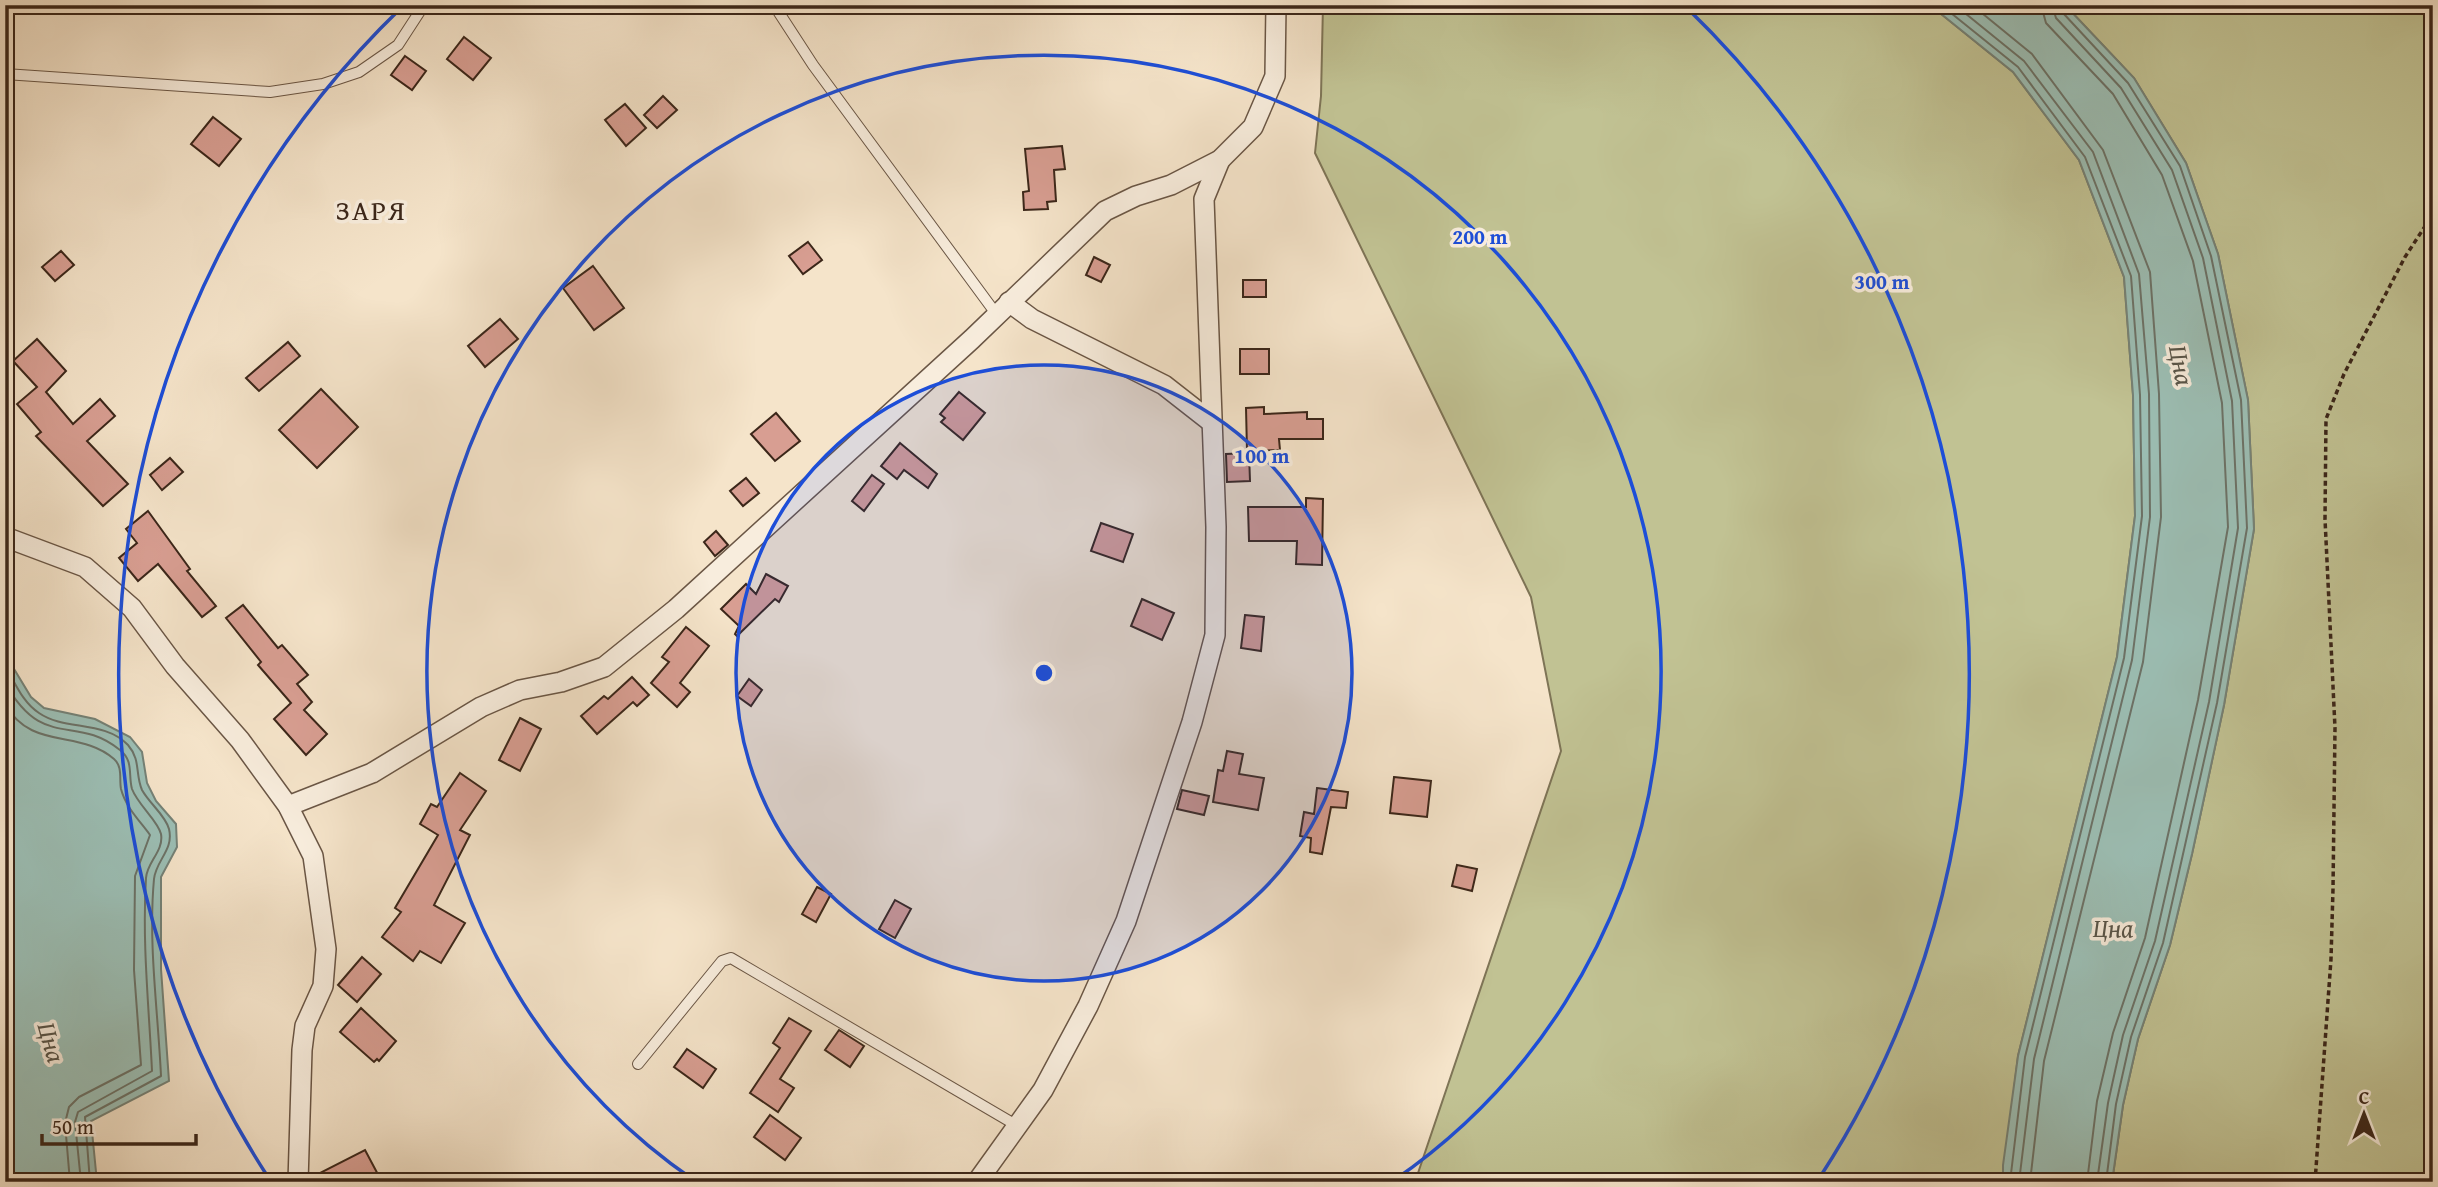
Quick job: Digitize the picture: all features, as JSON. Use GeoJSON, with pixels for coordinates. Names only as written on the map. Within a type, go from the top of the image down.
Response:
{"type":"FeatureCollection","features":[{"type":"Feature","properties":{"kind":"street"},"geometry":{"type":"LineString","coordinates":[[288,806],[373,773],[481,707],[520,690],[561,682],[604,667],[758,535],[1105,211],[1136,196],[1171,185],[1220,160],[1253,127],[1275,76],[1276,5]]}},
{"type":"Feature","properties":{"kind":"street"},"geometry":{"type":"LineString","coordinates":[[977,1182],[1050,1078],[1088,1006],[1121,933],[1192,722],[1215,635],[1216,527],[1210,421],[1205,199],[1220,160]]}},
{"type":"Feature","properties":{"kind":"street"},"geometry":{"type":"LineString","coordinates":[[1003,309],[1032,319],[1164,385],[1210,421]]}},
{"type":"Feature","properties":{"kind":"street"},"geometry":{"type":"LineString","coordinates":[[5,537],[85,567],[132,608],[175,666],[240,740],[288,806],[313,856],[326,949],[323,986],[305,1026],[302,1049],[298,1182]]}},
{"type":"Feature","properties":{"kind":"lane"},"geometry":{"type":"LineString","coordinates":[[5,75],[270,92],[323,84],[359,72],[398,45],[424,5]]}},
{"type":"Feature","properties":{"kind":"lane"},"geometry":{"type":"LineString","coordinates":[[774,5],[813,65],[1003,309]]}},
{"type":"Feature","properties":{"kind":"lane"},"geometry":{"type":"LineString","coordinates":[[638,1064],[722,961],[731,958],[1016,1125]]}},
{"type":"Feature","properties":{"kind":"path"},"geometry":{"type":"LineString","coordinates":[[2315,1182],[2332,959],[2335,728],[2325,519],[2326,419],[2405,257],[2433,214]]}},
{"type":"Feature","properties":{"kind":"green space"},"geometry":{"type":"Polygon","coordinates":[[[1323,5],[1930,5],[2013,72],[2079,160],[2124,277],[2133,395],[2135,516],[2117,657],[2018,1056],[2003,1182],[1415,1182],[1561,751],[1531,597],[1315,153],[1321,96],[1323,5]]]}},
{"type":"Feature","properties":{"kind":"green space"},"geometry":{"type":"Polygon","coordinates":[[[2065,5],[2433,5],[2433,1182],[2112,1182],[2123,1105],[2138,1039],[2170,945],[2192,854],[2224,705],[2254,529],[2248,400],[2218,254],[2186,163],[2134,78],[2065,5]]]}},
{"type":"Feature","properties":{"kind":"water","name":"Цна"},"geometry":{"type":"Polygon","coordinates":[[[1930,5],[2065,5],[2134,78],[2186,163],[2218,254],[2248,400],[2254,529],[2224,705],[2170,945],[2138,1039],[2123,1105],[2112,1182],[2003,1182],[2003,1165],[2018,1056],[2117,657],[2135,516],[2133,395],[2124,277],[2079,160],[2013,72],[1930,5]]]}},
{"type":"Feature","properties":{"kind":"water","name":"Цна"},"geometry":{"type":"Polygon","coordinates":[[[5,654],[31,697],[44,708],[95,719],[130,737],[142,752],[147,783],[156,801],[176,824],[177,847],[161,877],[161,969],[169,1081],[91,1121],[97,1182],[5,1182],[5,654]]]}},
{"type":"Feature","properties":{"kind":"building"},"geometry":{"type":"Polygon","coordinates":[[[464,37],[491,58],[473,80],[447,59],[464,37]]]}},
{"type":"Feature","properties":{"kind":"building"},"geometry":{"type":"Polygon","coordinates":[[[405,56],[426,71],[412,90],[391,75],[405,56]]]}},
{"type":"Feature","properties":{"kind":"building"},"geometry":{"type":"Polygon","coordinates":[[[663,96],[677,110],[657,128],[644,115],[663,96]]]}},
{"type":"Feature","properties":{"kind":"building"},"geometry":{"type":"Polygon","coordinates":[[[625,104],[646,128],[626,146],[605,120],[625,104]]]}},
{"type":"Feature","properties":{"kind":"building"},"geometry":{"type":"Polygon","coordinates":[[[213,117],[241,139],[219,166],[191,144],[213,117]]]}},
{"type":"Feature","properties":{"kind":"building"},"geometry":{"type":"Polygon","coordinates":[[[1062,146],[1065,169],[1054,170],[1056,201],[1047,202],[1048,209],[1024,210],[1023,192],[1029,191],[1025,149],[1062,146]]]}},
{"type":"Feature","properties":{"kind":"building"},"geometry":{"type":"Polygon","coordinates":[[[808,242],[822,260],[803,274],[789,256],[808,242]]]}},
{"type":"Feature","properties":{"kind":"building"},"geometry":{"type":"Polygon","coordinates":[[[61,251],[74,265],[55,281],[42,267],[61,251]]]}},
{"type":"Feature","properties":{"kind":"building"},"geometry":{"type":"Polygon","coordinates":[[[1094,257],[1110,265],[1101,282],[1086,275],[1094,257]]]}},
{"type":"Feature","properties":{"kind":"building"},"geometry":{"type":"Polygon","coordinates":[[[593,266],[624,308],[594,330],[563,288],[593,266]]]}},
{"type":"Feature","properties":{"kind":"building"},"geometry":{"type":"Polygon","coordinates":[[[1243,280],[1266,280],[1266,297],[1243,297],[1243,280]]]}},
{"type":"Feature","properties":{"kind":"building"},"geometry":{"type":"Polygon","coordinates":[[[500,319],[518,339],[485,367],[468,346],[500,319]]]}},
{"type":"Feature","properties":{"kind":"building"},"geometry":{"type":"Polygon","coordinates":[[[37,339],[66,371],[46,392],[73,424],[100,399],[115,416],[87,441],[128,484],[103,506],[36,436],[41,432],[17,404],[37,387],[13,361],[37,339]]]}},
{"type":"Feature","properties":{"kind":"building"},"geometry":{"type":"Polygon","coordinates":[[[288,342],[300,356],[259,391],[246,378],[288,342]]]}},
{"type":"Feature","properties":{"kind":"building"},"geometry":{"type":"Polygon","coordinates":[[[1240,349],[1269,349],[1269,374],[1240,374],[1240,349]]]}},
{"type":"Feature","properties":{"kind":"building"},"geometry":{"type":"Polygon","coordinates":[[[321,389],[358,427],[317,468],[279,430],[321,389]]]}},
{"type":"Feature","properties":{"kind":"building"},"geometry":{"type":"Polygon","coordinates":[[[959,392],[985,413],[963,440],[941,422],[945,418],[940,414],[959,392]]]}},
{"type":"Feature","properties":{"kind":"building"},"geometry":{"type":"Polygon","coordinates":[[[1264,407],[1264,414],[1307,412],[1307,419],[1323,419],[1323,439],[1279,439],[1280,450],[1247,451],[1246,408],[1264,407]]]}},
{"type":"Feature","properties":{"kind":"building"},"geometry":{"type":"Polygon","coordinates":[[[776,413],[800,441],[775,461],[751,434],[776,413]]]}},
{"type":"Feature","properties":{"kind":"building"},"geometry":{"type":"Polygon","coordinates":[[[900,443],[937,474],[928,488],[904,470],[897,479],[881,466],[900,443]]]}},
{"type":"Feature","properties":{"kind":"building"},"geometry":{"type":"Polygon","coordinates":[[[1249,453],[1250,481],[1227,482],[1226,454],[1249,453]]]}},
{"type":"Feature","properties":{"kind":"building"},"geometry":{"type":"Polygon","coordinates":[[[170,458],[183,472],[162,490],[150,475],[170,458]]]}},
{"type":"Feature","properties":{"kind":"building"},"geometry":{"type":"Polygon","coordinates":[[[872,475],[884,484],[864,511],[852,501],[872,475]]]}},
{"type":"Feature","properties":{"kind":"building"},"geometry":{"type":"Polygon","coordinates":[[[746,478],[759,493],[743,506],[730,491],[746,478]]]}},
{"type":"Feature","properties":{"kind":"building"},"geometry":{"type":"Polygon","coordinates":[[[1306,498],[1323,499],[1322,565],[1296,564],[1297,541],[1249,541],[1248,507],[1306,507],[1306,498]]]}},
{"type":"Feature","properties":{"kind":"building"},"geometry":{"type":"Polygon","coordinates":[[[148,511],[190,569],[187,571],[216,606],[202,617],[158,564],[138,581],[119,558],[137,543],[126,529],[148,511]]]}},
{"type":"Feature","properties":{"kind":"building"},"geometry":{"type":"Polygon","coordinates":[[[1101,523],[1133,534],[1123,562],[1091,551],[1101,523]]]}},
{"type":"Feature","properties":{"kind":"building"},"geometry":{"type":"Polygon","coordinates":[[[716,531],[728,545],[715,556],[704,542],[716,531]]]}},
{"type":"Feature","properties":{"kind":"building"},"geometry":{"type":"Polygon","coordinates":[[[766,574],[788,586],[779,602],[775,599],[737,636],[735,634],[739,626],[721,609],[746,584],[756,594],[766,574]]]}},
{"type":"Feature","properties":{"kind":"building"},"geometry":{"type":"Polygon","coordinates":[[[1142,599],[1174,613],[1162,640],[1131,626],[1142,599]]]}},
{"type":"Feature","properties":{"kind":"building"},"geometry":{"type":"Polygon","coordinates":[[[243,605],[278,648],[282,645],[308,675],[297,684],[312,702],[304,710],[327,734],[306,755],[274,719],[291,703],[258,665],[261,662],[226,618],[243,605]]]}},
{"type":"Feature","properties":{"kind":"building"},"geometry":{"type":"Polygon","coordinates":[[[1245,615],[1264,617],[1261,651],[1241,648],[1245,615]]]}},
{"type":"Feature","properties":{"kind":"building"},"geometry":{"type":"Polygon","coordinates":[[[686,627],[709,646],[680,683],[690,692],[677,707],[651,683],[669,662],[662,657],[686,627]]]}},
{"type":"Feature","properties":{"kind":"building"},"geometry":{"type":"Polygon","coordinates":[[[632,677],[649,695],[637,706],[633,702],[597,734],[581,716],[604,696],[608,699],[632,677]]]}},
{"type":"Feature","properties":{"kind":"building"},"geometry":{"type":"Polygon","coordinates":[[[749,679],[762,690],[751,706],[737,696],[749,679]]]}},
{"type":"Feature","properties":{"kind":"building"},"geometry":{"type":"Polygon","coordinates":[[[520,718],[541,729],[520,771],[499,760],[520,718]]]}},
{"type":"Feature","properties":{"kind":"building"},"geometry":{"type":"Polygon","coordinates":[[[1227,751],[1243,754],[1239,774],[1264,778],[1258,810],[1213,802],[1218,770],[1223,771],[1227,751]]]}},
{"type":"Feature","properties":{"kind":"building"},"geometry":{"type":"Polygon","coordinates":[[[460,773],[486,791],[460,830],[470,835],[434,905],[465,923],[441,963],[420,951],[413,961],[382,937],[401,912],[395,908],[438,835],[420,824],[431,804],[437,807],[460,773]]]}},
{"type":"Feature","properties":{"kind":"building"},"geometry":{"type":"Polygon","coordinates":[[[1394,777],[1431,781],[1427,817],[1390,813],[1394,777]]]}},
{"type":"Feature","properties":{"kind":"building"},"geometry":{"type":"Polygon","coordinates":[[[1317,788],[1348,792],[1346,808],[1331,807],[1322,854],[1310,852],[1311,838],[1300,836],[1304,812],[1314,814],[1317,788]]]}},
{"type":"Feature","properties":{"kind":"building"},"geometry":{"type":"Polygon","coordinates":[[[1182,790],[1209,796],[1204,815],[1177,809],[1182,790]]]}},
{"type":"Feature","properties":{"kind":"building"},"geometry":{"type":"Polygon","coordinates":[[[1457,865],[1477,869],[1472,891],[1452,886],[1457,865]]]}},
{"type":"Feature","properties":{"kind":"building"},"geometry":{"type":"Polygon","coordinates":[[[817,887],[831,894],[816,922],[802,914],[817,887]]]}},
{"type":"Feature","properties":{"kind":"building"},"geometry":{"type":"Polygon","coordinates":[[[895,900],[911,909],[895,938],[879,929],[895,900]]]}},
{"type":"Feature","properties":{"kind":"building"},"geometry":{"type":"Polygon","coordinates":[[[362,957],[381,974],[357,1002],[338,985],[362,957]]]}},
{"type":"Feature","properties":{"kind":"building"},"geometry":{"type":"Polygon","coordinates":[[[361,1008],[396,1041],[379,1061],[377,1059],[374,1062],[340,1032],[361,1008]]]}},
{"type":"Feature","properties":{"kind":"building"},"geometry":{"type":"Polygon","coordinates":[[[789,1018],[811,1031],[780,1079],[794,1088],[778,1112],[750,1093],[780,1048],[773,1043],[789,1018]]]}},
{"type":"Feature","properties":{"kind":"building"},"geometry":{"type":"Polygon","coordinates":[[[839,1030],[864,1046],[850,1067],[825,1050],[839,1030]]]}},
{"type":"Feature","properties":{"kind":"building"},"geometry":{"type":"Polygon","coordinates":[[[687,1049],[716,1069],[703,1088],[674,1067],[687,1049]]]}},
{"type":"Feature","properties":{"kind":"building"},"geometry":{"type":"Polygon","coordinates":[[[770,1115],[801,1138],[785,1160],[754,1137],[770,1115]]]}},
{"type":"Feature","properties":{"kind":"building"},"geometry":{"type":"Polygon","coordinates":[[[365,1150],[382,1182],[310,1182],[310,1178],[365,1150]]]}},
{"type":"Feature","properties":{"kind":"district","name":"ЗАРЯ"},"geometry":{"type":"Point","coordinates":[371,209]}}]}
